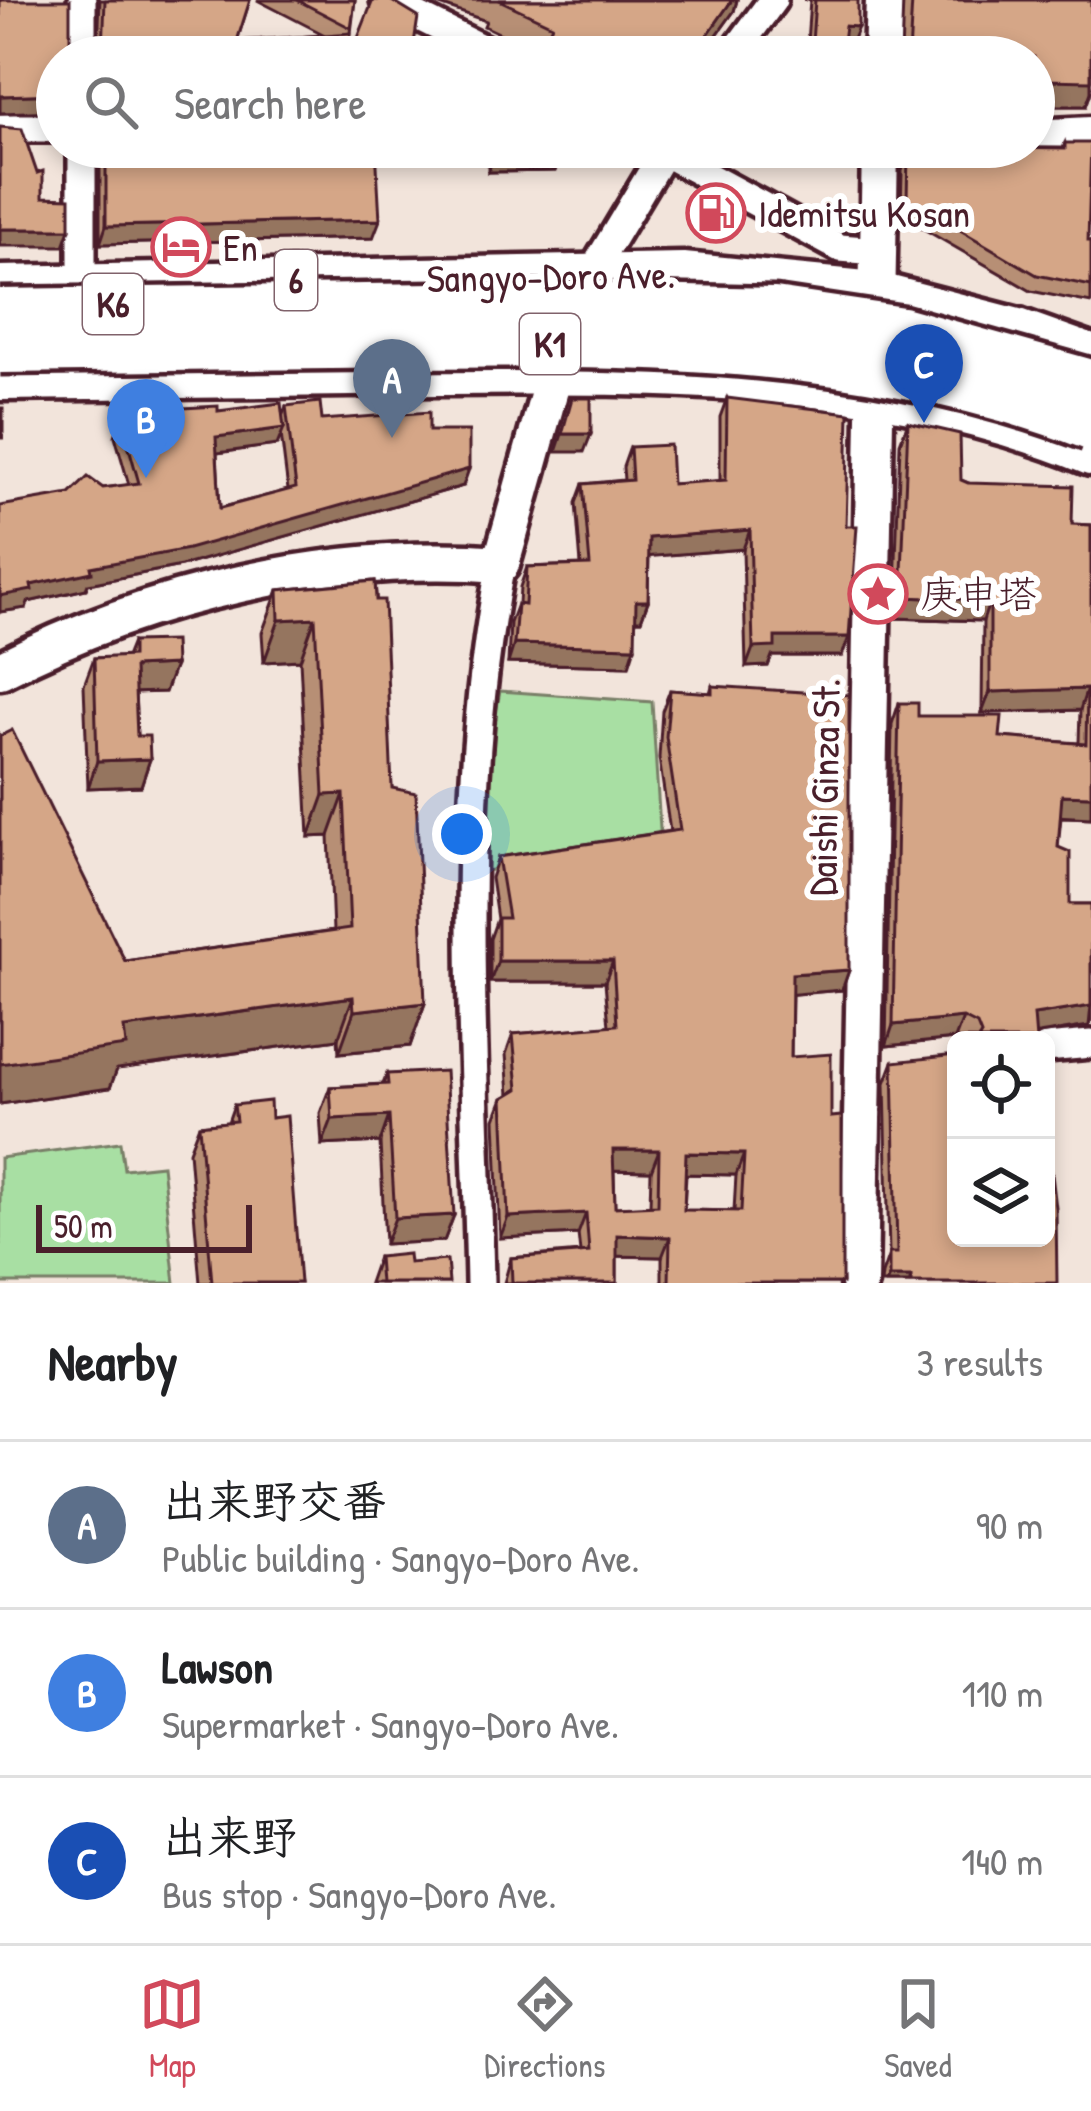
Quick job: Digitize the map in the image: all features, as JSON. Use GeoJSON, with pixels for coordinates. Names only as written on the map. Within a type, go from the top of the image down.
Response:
{"type":"FeatureCollection","features":[{"type":"Feature","properties":{"kind":"highway","name":"K6"},"geometry":{"type":"LineString","coordinates":[[0,291],[225,312]]}},
{"type":"Feature","properties":{"kind":"highway","name":"K1"},"geometry":{"type":"LineString","coordinates":[[0,313],[529,306],[774,312],[902,331],[1091,384]]}},
{"type":"Feature","properties":{"kind":"highway","name":"K1"},"geometry":{"type":"LineString","coordinates":[[0,349],[524,344],[770,350],[928,377],[1091,426]]}},
{"type":"Feature","properties":{"kind":"main road","name":"Sangyo-Doro Ave."},"geometry":{"type":"LineString","coordinates":[[0,291],[82,285],[592,274],[754,279],[875,293],[1018,330],[1091,356]]}},
{"type":"Feature","properties":{"kind":"main road"},"geometry":{"type":"LineString","coordinates":[[0,379],[552,373],[726,378],[873,393],[957,411],[1091,454]]}},
{"type":"Feature","properties":{"kind":"street"},"geometry":{"type":"LineString","coordinates":[[82,0],[82,36]]}},
{"type":"Feature","properties":{"kind":"street"},"geometry":{"type":"LineString","coordinates":[[385,0],[457,36]]}},
{"type":"Feature","properties":{"kind":"street"},"geometry":{"type":"LineString","coordinates":[[746,36],[773,0]]}},
{"type":"Feature","properties":{"kind":"street"},"geometry":{"type":"LineString","coordinates":[[883,36],[884,0]]}},
{"type":"Feature","properties":{"kind":"street"},"geometry":{"type":"LineString","coordinates":[[0,128],[36,128]]}},
{"type":"Feature","properties":{"kind":"street"},"geometry":{"type":"LineString","coordinates":[[1055,137],[1091,135]]}},
{"type":"Feature","properties":{"kind":"street"},"geometry":{"type":"LineString","coordinates":[[82,168],[82,378]]}},
{"type":"Feature","properties":{"kind":"street"},"geometry":{"type":"LineString","coordinates":[[480,1283],[468,838],[478,693],[500,564],[552,373],[592,274],[651,168]]}},
{"type":"Feature","properties":{"kind":"street"},"geometry":{"type":"LineString","coordinates":[[695,168],[840,248],[877,250]]}},
{"type":"Feature","properties":{"kind":"street","name":"Daishi Ginza St."},"geometry":{"type":"LineString","coordinates":[[860,1283],[874,1066],[873,393],[879,168]]}},
{"type":"Feature","properties":{"kind":"street"},"geometry":{"type":"LineString","coordinates":[[0,670],[109,623],[280,577],[376,564],[500,564]]}},
{"type":"Feature","properties":{"kind":"street"},"geometry":{"type":"LineString","coordinates":[[1055,1047],[1091,1044]]}},
{"type":"Feature","properties":{"kind":"green space"},"geometry":{"type":"Polygon","coordinates":[[[500,691],[652,702],[661,845],[485,871],[487,761],[500,691]]]}},
{"type":"Feature","properties":{"kind":"green space"},"geometry":{"type":"Polygon","coordinates":[[[120,1142],[124,1169],[162,1165],[175,1283],[0,1283],[0,1158],[120,1142]]]}},
{"type":"Feature","properties":{"kind":"building"},"geometry":{"type":"Polygon","coordinates":[[[0,0],[70,0],[70,36],[36,36],[36,95],[0,96],[0,0]]]}},
{"type":"Feature","properties":{"kind":"building"},"geometry":{"type":"Polygon","coordinates":[[[105,0],[250,0],[239,36],[104,36],[105,0]]]}},
{"type":"Feature","properties":{"kind":"building"},"geometry":{"type":"Polygon","coordinates":[[[297,0],[355,0],[351,28],[297,0]]]}},
{"type":"Feature","properties":{"kind":"building"},"geometry":{"type":"Polygon","coordinates":[[[373,0],[390,0],[418,17],[415,36],[359,36],[373,0]]]}},
{"type":"Feature","properties":{"kind":"building"},"geometry":{"type":"Polygon","coordinates":[[[499,0],[732,0],[707,36],[559,36],[549,31],[552,25],[499,0]]]}},
{"type":"Feature","properties":{"kind":"building"},"geometry":{"type":"Polygon","coordinates":[[[815,0],[858,0],[858,27],[845,26],[844,36],[812,36],[815,0]]]}},
{"type":"Feature","properties":{"kind":"building"},"geometry":{"type":"Polygon","coordinates":[[[912,0],[1091,0],[1091,81],[1055,80],[1055,36],[910,36],[912,0]]]}},
{"type":"Feature","properties":{"kind":"building"},"geometry":{"type":"Polygon","coordinates":[[[0,127],[22,129],[37,173],[43,171],[43,197],[70,198],[70,229],[0,229],[0,127]]]}},
{"type":"Feature","properties":{"kind":"building"},"geometry":{"type":"Polygon","coordinates":[[[1065,143],[1091,143],[1091,286],[1037,275],[907,199],[908,168],[1055,168],[1055,149],[1065,149],[1065,143]]]}},
{"type":"Feature","properties":{"kind":"building"},"geometry":{"type":"Polygon","coordinates":[[[106,168],[377,168],[380,220],[106,226],[106,168]]]}},
{"type":"Feature","properties":{"kind":"building"},"geometry":{"type":"Polygon","coordinates":[[[572,398],[591,398],[591,434],[562,434],[572,398]]]}},
{"type":"Feature","properties":{"kind":"building"},"geometry":{"type":"Polygon","coordinates":[[[727,398],[849,413],[846,526],[857,526],[849,637],[775,637],[775,647],[753,648],[750,530],[649,538],[648,601],[636,601],[635,647],[514,644],[517,604],[525,605],[527,567],[590,565],[583,484],[632,480],[630,447],[670,445],[672,484],[726,480],[727,398]]]}},
{"type":"Feature","properties":{"kind":"building"},"geometry":{"type":"Polygon","coordinates":[[[320,402],[322,420],[429,412],[429,431],[469,431],[469,469],[188,549],[91,567],[92,572],[0,596],[0,506],[70,494],[88,477],[103,488],[139,483],[121,419],[184,420],[183,408],[218,406],[218,411],[281,403],[284,428],[216,437],[220,508],[296,488],[286,406],[320,402]]]}},
{"type":"Feature","properties":{"kind":"building"},"geometry":{"type":"Polygon","coordinates":[[[908,422],[960,434],[961,480],[968,483],[1073,486],[1072,524],[1091,525],[1091,796],[1062,795],[1058,847],[1070,852],[1070,904],[1091,904],[1091,1006],[1034,1015],[1035,1031],[979,1031],[963,1018],[893,1025],[899,703],[918,703],[918,716],[1002,716],[1000,737],[1086,744],[1087,689],[990,692],[990,600],[901,597],[908,422]]]}},
{"type":"Feature","properties":{"kind":"building"},"geometry":{"type":"Polygon","coordinates":[[[375,581],[376,600],[384,600],[392,788],[416,793],[425,1003],[354,1011],[353,997],[124,1028],[126,1046],[0,1064],[0,736],[12,730],[125,961],[350,929],[344,794],[324,795],[315,618],[279,620],[278,590],[375,581]]]}},
{"type":"Feature","properties":{"kind":"building"},"geometry":{"type":"Polygon","coordinates":[[[174,641],[175,665],[134,667],[137,736],[149,736],[150,759],[97,761],[94,658],[132,656],[132,642],[174,641]]]}},
{"type":"Feature","properties":{"kind":"building"},"geometry":{"type":"Polygon","coordinates":[[[712,686],[849,695],[849,970],[792,974],[791,1057],[831,1054],[831,1117],[842,1116],[842,1283],[669,1283],[670,1237],[617,1235],[617,1283],[512,1283],[511,1258],[589,1252],[586,1213],[508,1217],[503,1098],[518,1089],[513,1034],[617,1025],[613,961],[498,961],[498,918],[508,918],[498,857],[680,830],[666,737],[670,690],[712,693],[712,686]],[[613,1150],[615,1207],[658,1205],[659,1150],[613,1150]],[[686,1153],[684,1210],[741,1211],[744,1154],[686,1153]]]}},
{"type":"Feature","properties":{"kind":"building"},"geometry":{"type":"Polygon","coordinates":[[[947,1056],[947,1247],[1055,1247],[1055,1200],[1057,1283],[911,1283],[911,1277],[889,1277],[889,1253],[897,1253],[893,1062],[947,1056]]]}},
{"type":"Feature","properties":{"kind":"building"},"geometry":{"type":"Polygon","coordinates":[[[445,1071],[454,1215],[395,1218],[389,1116],[332,1119],[330,1087],[388,1084],[387,1074],[445,1071]]]}},
{"type":"Feature","properties":{"kind":"building"},"geometry":{"type":"Polygon","coordinates":[[[270,1101],[271,1118],[287,1116],[300,1283],[212,1283],[199,1125],[236,1121],[234,1105],[270,1101]]]}},
{"type":"Feature","properties":{"kind":"building"},"geometry":{"type":"Polygon","coordinates":[[[408,1254],[409,1263],[447,1260],[449,1283],[380,1283],[378,1257],[408,1254]]]}},
{"type":"Feature","properties":{"kind":"place","name":"Idemitsu Kosan"},"geometry":{"type":"Point","coordinates":[716,213]}},
{"type":"Feature","properties":{"kind":"place","name":"En"},"geometry":{"type":"Point","coordinates":[181,247]}},
{"type":"Feature","properties":{"kind":"place","name":"出来野"},"geometry":{"type":"Point","coordinates":[924,423]}},
{"type":"Feature","properties":{"kind":"place","name":"出来野交番"},"geometry":{"type":"Point","coordinates":[392,438]}},
{"type":"Feature","properties":{"kind":"place","name":"Lawson"},"geometry":{"type":"Point","coordinates":[146,478]}},
{"type":"Feature","properties":{"kind":"place","name":"庚申塔"},"geometry":{"type":"Point","coordinates":[878,594]}}]}
